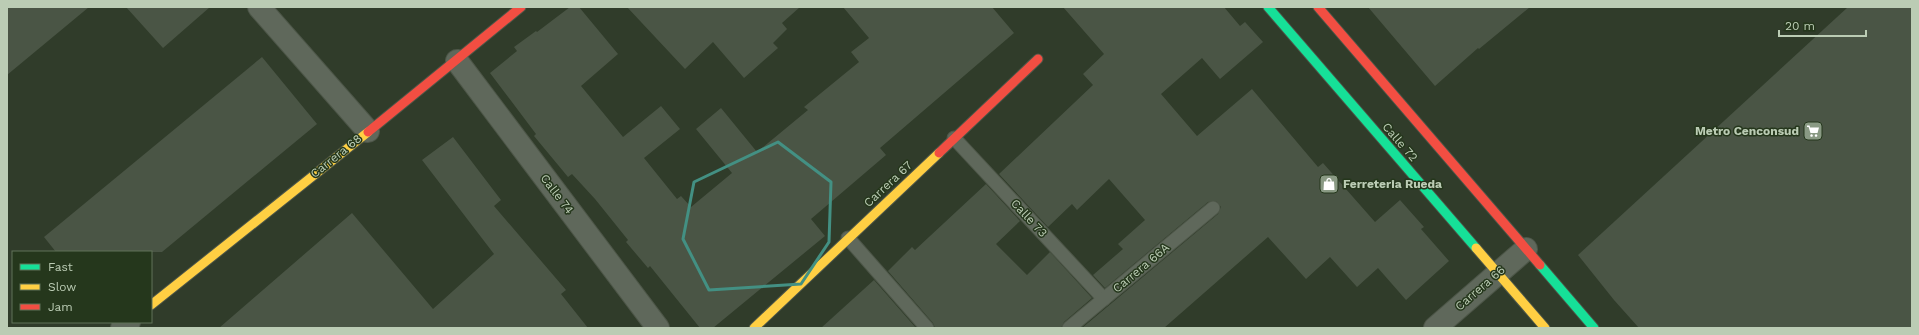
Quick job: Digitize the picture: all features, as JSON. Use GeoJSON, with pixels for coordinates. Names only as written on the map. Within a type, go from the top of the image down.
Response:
{"type":"FeatureCollection","features":[{"type":"Feature","properties":{"kind":"street"},"geometry":{"type":"LineString","coordinates":[[259,7],[368,131]]}},
{"type":"Feature","properties":{"kind":"street","name":"Carrera 68"},"geometry":{"type":"LineString","coordinates":[[152,304],[457,61],[521,7]]}},
{"type":"Feature","properties":{"kind":"street","name":"Calle 72"},"geometry":{"type":"LineString","coordinates":[[1268,7],[1545,328]]}},
{"type":"Feature","properties":{"kind":"street"},"geometry":{"type":"LineString","coordinates":[[1324,9],[1594,328]]}},
{"type":"Feature","properties":{"kind":"street","name":"Carrera 67"},"geometry":{"type":"LineString","coordinates":[[754,328],[1038,59]]}},
{"type":"Feature","properties":{"kind":"street","name":"Calle 74"},"geometry":{"type":"LineString","coordinates":[[457,61],[658,328]]}},
{"type":"Feature","properties":{"kind":"street","name":"Carrera 66"},"geometry":{"type":"LineString","coordinates":[[1435,328],[1526,249]]}},
{"type":"Feature","properties":{"kind":"lane","name":"Calle 73"},"geometry":{"type":"LineString","coordinates":[[954,138],[1104,299]]}},
{"type":"Feature","properties":{"kind":"lane","name":"Carrera 66A"},"geometry":{"type":"LineString","coordinates":[[1069,328],[1213,208]]}},
{"type":"Feature","properties":{"kind":"lane"},"geometry":{"type":"LineString","coordinates":[[848,238],[927,328]]}},
{"type":"Feature","properties":{"kind":"highlighted area"},"geometry":{"type":"Polygon","coordinates":[[[778,142],[831,182],[829,242],[801,284],[709,290],[683,239],[694,182],[778,142]]]}},
{"type":"Feature","properties":{"kind":"building"},"geometry":{"type":"Polygon","coordinates":[[[7,7],[89,7],[7,75],[7,7]]]}},
{"type":"Feature","properties":{"kind":"building"},"geometry":{"type":"Polygon","coordinates":[[[126,7],[210,7],[163,48],[126,7]]]}},
{"type":"Feature","properties":{"kind":"building"},"geometry":{"type":"Polygon","coordinates":[[[570,7],[579,7],[618,54],[581,86],[623,137],[661,106],[680,129],[644,158],[677,199],[681,196],[691,207],[732,173],[696,129],[721,108],[757,152],[808,110],[804,107],[859,62],[851,52],[869,38],[843,7],[992,7],[1014,33],[880,148],[886,155],[811,219],[825,236],[713,328],[700,328],[650,266],[648,268],[626,242],[628,240],[595,199],[572,174],[568,177],[534,136],[536,134],[490,73],[517,51],[514,47],[570,7]]]}},
{"type":"Feature","properties":{"kind":"building"},"geometry":{"type":"Polygon","coordinates":[[[627,7],[800,7],[782,23],[787,29],[773,43],[778,48],[744,78],[713,42],[685,69],[627,7]]]}},
{"type":"Feature","properties":{"kind":"building"},"geometry":{"type":"Polygon","coordinates":[[[1063,7],[1224,7],[1240,26],[1245,22],[1263,42],[1220,79],[1202,58],[1161,94],[1197,136],[1252,89],[1318,167],[1323,163],[1375,222],[1400,200],[1424,227],[1421,229],[1449,261],[1406,300],[1378,268],[1357,287],[1330,257],[1306,279],[1268,237],[1164,328],[1082,328],[1218,214],[1221,207],[1216,201],[1208,202],[1105,288],[1093,275],[1123,249],[1118,244],[1145,220],[1109,179],[1077,210],[1072,204],[1048,227],[999,174],[1093,85],[1083,74],[1104,54],[1063,7]]]}},
{"type":"Feature","properties":{"kind":"building"},"geometry":{"type":"Polygon","coordinates":[[[1368,7],[1530,7],[1479,49],[1478,48],[1435,86],[1368,7]]]}},
{"type":"Feature","properties":{"kind":"building","name":"Metro Cenconsud"},"geometry":{"type":"Polygon","coordinates":[[[1848,7],[1912,7],[1912,328],[1639,328],[1614,300],[1578,255],[1848,7]]]}},
{"type":"Feature","properties":{"kind":"building"},"geometry":{"type":"Polygon","coordinates":[[[262,57],[317,124],[162,252],[55,251],[44,237],[262,57]]]}},
{"type":"Feature","properties":{"kind":"building"},"geometry":{"type":"Polygon","coordinates":[[[453,137],[501,200],[494,206],[566,290],[561,294],[588,328],[219,328],[352,213],[433,309],[494,254],[422,160],[453,137]]]}},
{"type":"Feature","properties":{"kind":"building"},"geometry":{"type":"Polygon","coordinates":[[[986,184],[1020,221],[996,244],[1027,275],[1050,252],[1092,298],[1064,322],[1061,328],[935,328],[933,323],[888,271],[912,247],[915,250],[986,184]]]}},
{"type":"Feature","properties":{"kind":"building"},"geometry":{"type":"Polygon","coordinates":[[[874,280],[916,328],[821,328],[874,280]]]}},
{"type":"Feature","properties":{"kind":"traffic: fast"},"geometry":{"type":"LineString","coordinates":[[1268,7],[1476,248]]}},
{"type":"Feature","properties":{"kind":"traffic: fast"},"geometry":{"type":"LineString","coordinates":[[1540,265],[1594,328]]}},
{"type":"Feature","properties":{"kind":"traffic: slow"},"geometry":{"type":"LineString","coordinates":[[152,304],[368,132]]}},
{"type":"Feature","properties":{"kind":"traffic: slow"},"geometry":{"type":"LineString","coordinates":[[754,328],[939,153]]}},
{"type":"Feature","properties":{"kind":"traffic: slow"},"geometry":{"type":"LineString","coordinates":[[1476,248],[1545,328]]}},
{"type":"Feature","properties":{"kind":"traffic: jam"},"geometry":{"type":"LineString","coordinates":[[368,132],[521,7]]}},
{"type":"Feature","properties":{"kind":"traffic: jam"},"geometry":{"type":"LineString","coordinates":[[1318,7],[1540,265]]}},
{"type":"Feature","properties":{"kind":"traffic: jam"},"geometry":{"type":"LineString","coordinates":[[939,153],[1038,59]]}},
{"type":"Feature","properties":{"kind":"place","name":"Metro Cenconsud"},"geometry":{"type":"Point","coordinates":[1813,131]}},
{"type":"Feature","properties":{"kind":"place","name":"Ferreteria Rueda"},"geometry":{"type":"Point","coordinates":[1329,184]}}]}
